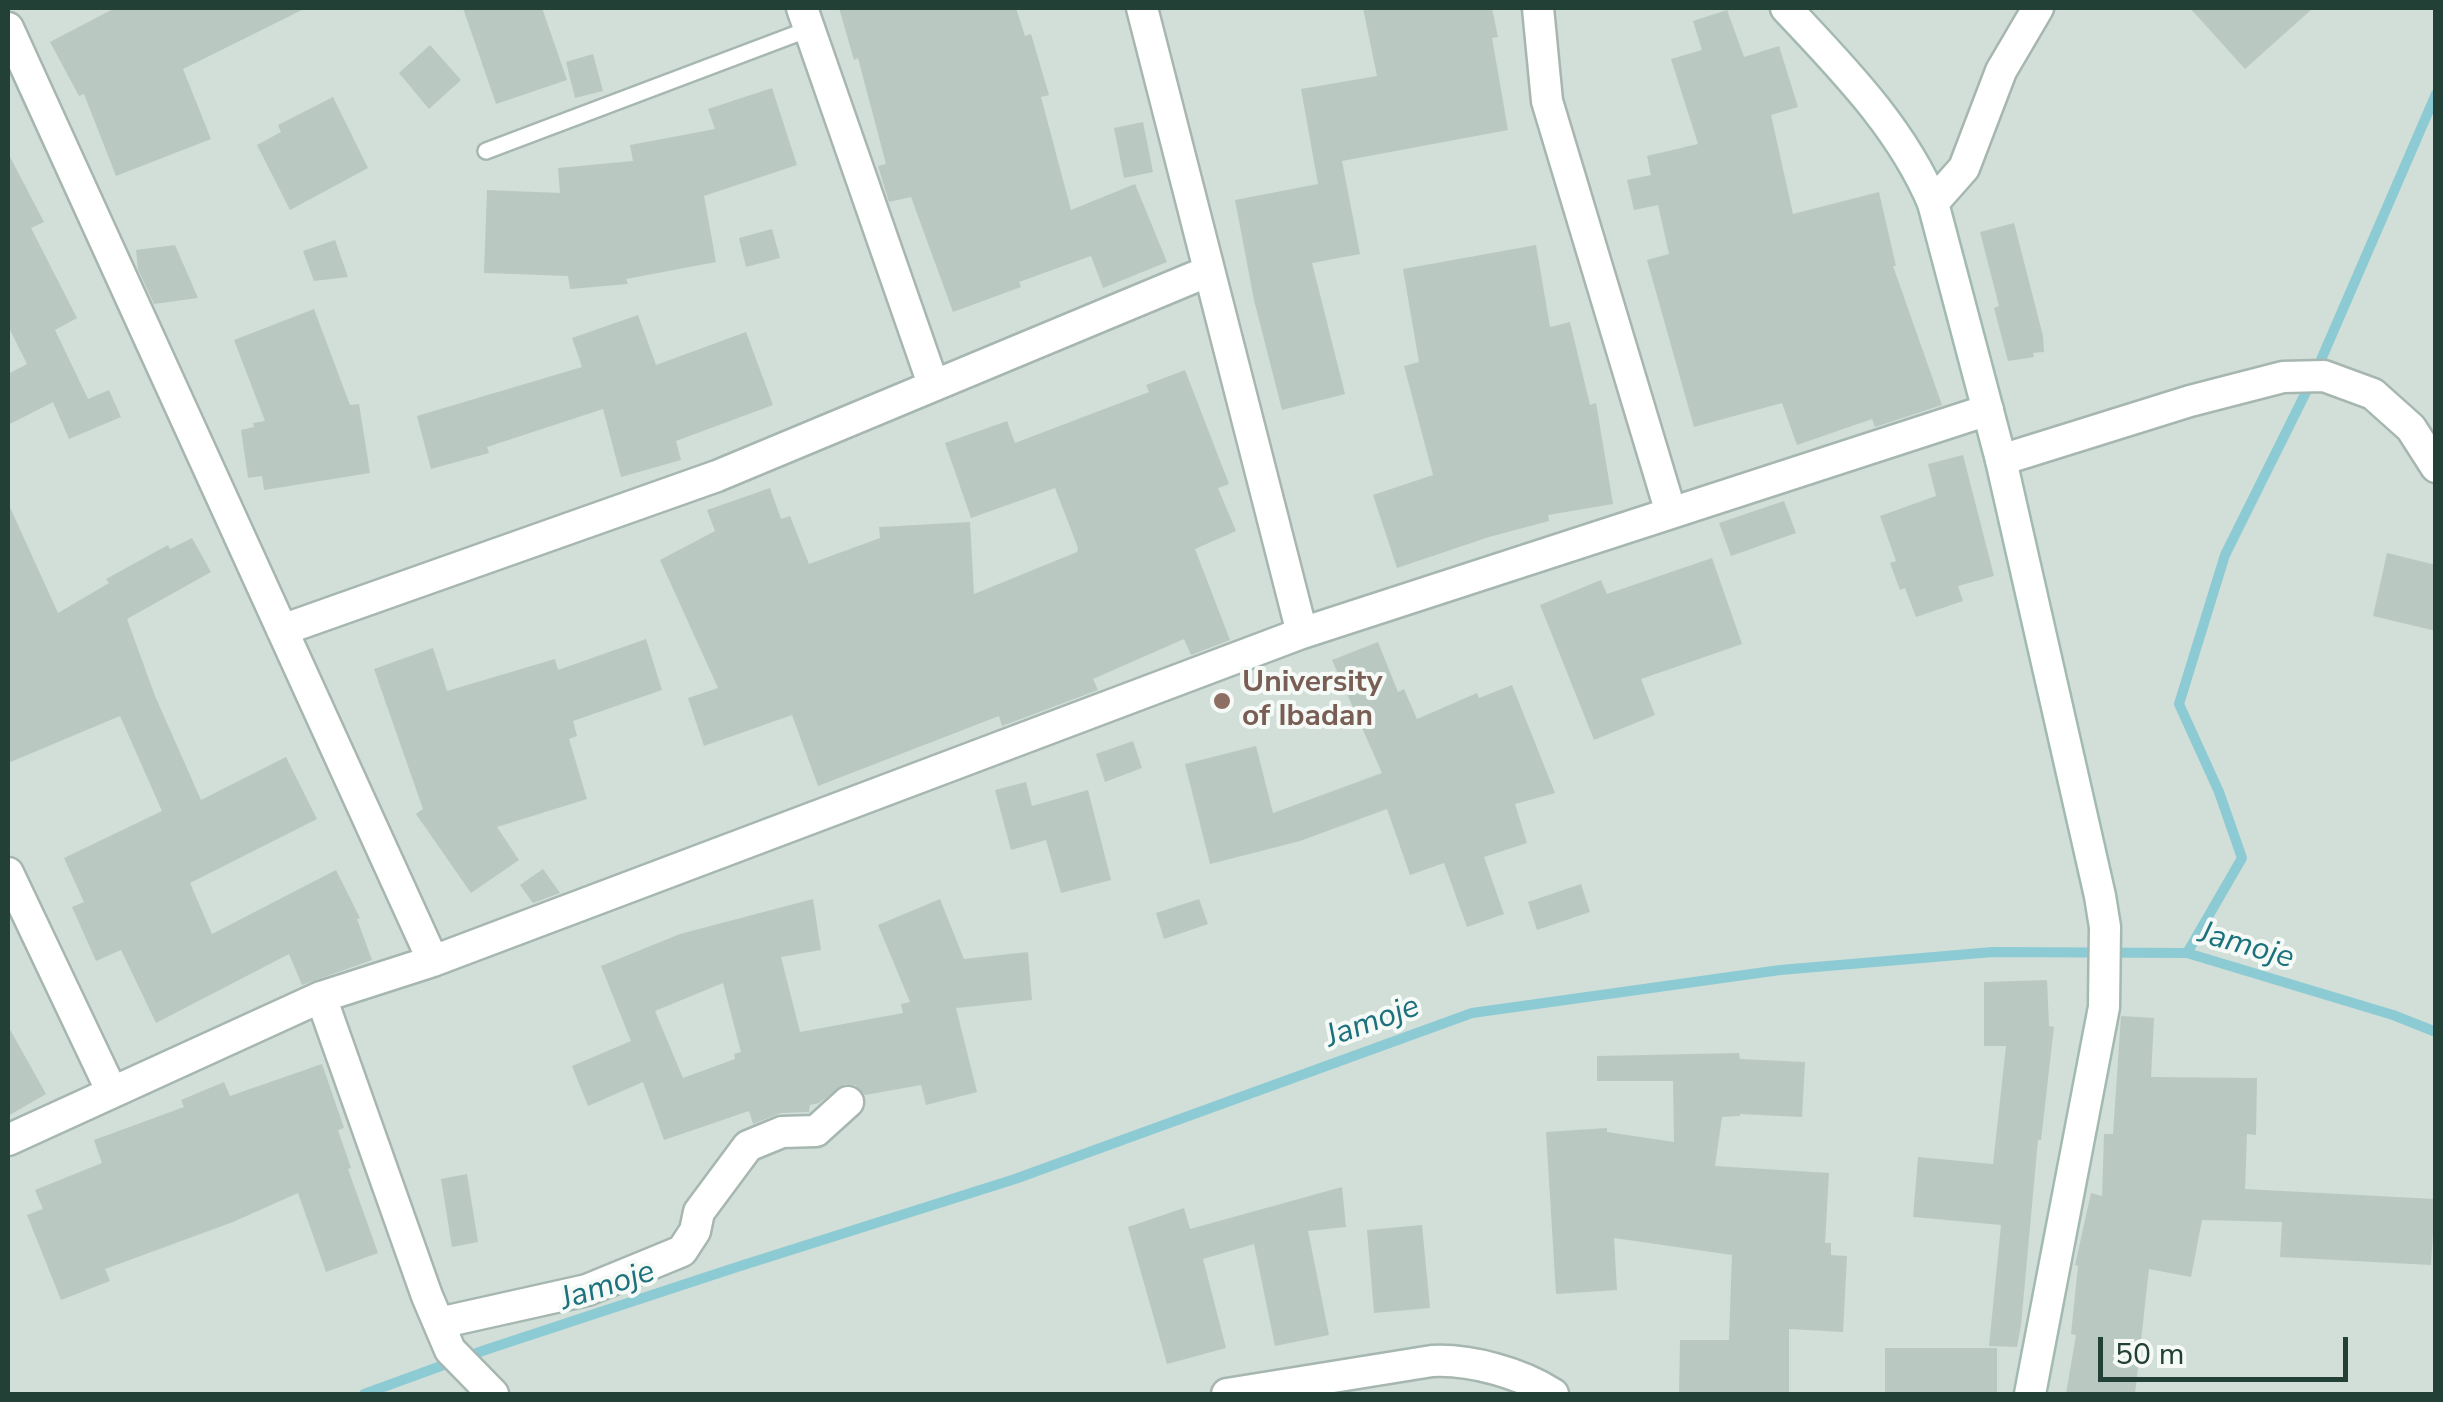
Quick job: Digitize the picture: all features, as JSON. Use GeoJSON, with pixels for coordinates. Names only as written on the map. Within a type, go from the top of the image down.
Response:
{"type":"FeatureCollection","features":[{"type":"Feature","properties":{"kind":"street"},"geometry":{"type":"LineString","coordinates":[[1142,8],[1302,633]]}},
{"type":"Feature","properties":{"kind":"street"},"geometry":{"type":"LineString","coordinates":[[1538,8],[1547,101],[1671,513]]}},
{"type":"Feature","properties":{"kind":"street"},"geometry":{"type":"LineString","coordinates":[[1786,8],[1859,86],[1917,164],[1934,204],[2001,460],[2100,896],[2105,927],[2104,1007],[2030,1394]]}},
{"type":"Feature","properties":{"kind":"street"},"geometry":{"type":"LineString","coordinates":[[1934,204],[1964,168],[2001,71],[2038,8]]}},
{"type":"Feature","properties":{"kind":"street"},"geometry":{"type":"LineString","coordinates":[[806,18],[933,384]]}},
{"type":"Feature","properties":{"kind":"street"},"geometry":{"type":"LineString","coordinates":[[8,28],[433,960]]}},
{"type":"Feature","properties":{"kind":"street"},"geometry":{"type":"LineString","coordinates":[[282,630],[717,476],[1209,271]]}},
{"type":"Feature","properties":{"kind":"street"},"geometry":{"type":"LineString","coordinates":[[2001,460],[2190,401],[2284,377],[2324,376],[2373,394],[2411,428],[2436,467]]}},
{"type":"Feature","properties":{"kind":"street"},"geometry":{"type":"LineString","coordinates":[[8,1140],[321,997],[433,960],[1302,633],[1988,410]]}},
{"type":"Feature","properties":{"kind":"street"},"geometry":{"type":"LineString","coordinates":[[8,873],[112,1092]]}},
{"type":"Feature","properties":{"kind":"street"},"geometry":{"type":"LineString","coordinates":[[321,997],[450,1350],[493,1394]]}},
{"type":"Feature","properties":{"kind":"street"},"geometry":{"type":"LineString","coordinates":[[439,1323],[586,1290],[682,1252],[695,1230],[698,1212],[748,1146],[782,1132],[816,1132],[848,1102]]}},
{"type":"Feature","properties":{"kind":"street"},"geometry":{"type":"LineString","coordinates":[[1227,1394],[1461,1359],[1498,1373],[1530,1379],[1552,1394]]}},
{"type":"Feature","properties":{"kind":"lane"},"geometry":{"type":"LineString","coordinates":[[486,152],[806,18]]}},
{"type":"Feature","properties":{"kind":"shaded area","name":"University of Ibadan"},"geometry":{"type":"Polygon","coordinates":[[[8,8],[2435,8],[2435,1394],[8,1394],[8,8]]]}},
{"type":"Feature","properties":{"kind":"building"},"geometry":{"type":"Polygon","coordinates":[[[115,8],[306,8],[183,69],[211,139],[116,176],[84,94],[79,96],[50,42],[115,8]]]}},
{"type":"Feature","properties":{"kind":"building"},"geometry":{"type":"Polygon","coordinates":[[[463,8],[542,8],[567,80],[496,104],[463,8]]]}},
{"type":"Feature","properties":{"kind":"building"},"geometry":{"type":"Polygon","coordinates":[[[839,8],[1016,8],[1025,36],[1031,34],[1049,95],[1041,97],[1071,210],[1135,184],[1167,262],[1103,288],[1091,256],[953,312],[911,197],[889,202],[878,166],[886,164],[858,58],[854,60],[839,8]]]}},
{"type":"Feature","properties":{"kind":"building"},"geometry":{"type":"Polygon","coordinates":[[[1363,8],[1492,8],[1498,37],[1492,38],[1508,130],[1342,161],[1360,254],[1312,263],[1345,394],[1282,410],[1254,300],[1235,200],[1318,184],[1301,89],[1377,76],[1363,8]]]}},
{"type":"Feature","properties":{"kind":"building"},"geometry":{"type":"Polygon","coordinates":[[[2190,8],[2313,8],[2245,69],[2190,8]]]}},
{"type":"Feature","properties":{"kind":"building"},"geometry":{"type":"Polygon","coordinates":[[[1727,10],[1744,57],[1779,46],[1798,107],[1771,115],[1793,214],[1879,192],[1893,266],[1942,405],[1875,427],[1872,419],[1797,445],[1782,403],[1694,427],[1647,260],[1669,254],[1658,205],[1634,210],[1627,180],[1651,175],[1647,156],[1698,144],[1671,59],[1702,50],[1693,21],[1727,10]]]}},
{"type":"Feature","properties":{"kind":"building"},"geometry":{"type":"Polygon","coordinates":[[[430,45],[461,80],[429,109],[399,73],[430,45]]]}},
{"type":"Feature","properties":{"kind":"building"},"geometry":{"type":"Polygon","coordinates":[[[593,54],[603,91],[575,98],[566,62],[593,54]]]}},
{"type":"Feature","properties":{"kind":"building"},"geometry":{"type":"Polygon","coordinates":[[[772,88],[797,165],[704,196],[716,262],[626,279],[628,284],[570,289],[568,276],[484,273],[487,190],[560,193],[558,168],[633,161],[630,145],[715,129],[708,109],[772,88]]]}},
{"type":"Feature","properties":{"kind":"building"},"geometry":{"type":"Polygon","coordinates":[[[333,97],[368,168],[290,210],[257,145],[281,132],[278,125],[333,97]]]}},
{"type":"Feature","properties":{"kind":"building"},"geometry":{"type":"Polygon","coordinates":[[[1143,122],[1153,172],[1124,178],[1114,128],[1143,122]]]}},
{"type":"Feature","properties":{"kind":"building"},"geometry":{"type":"Polygon","coordinates":[[[8,153],[44,222],[31,228],[77,318],[55,330],[88,399],[109,390],[121,417],[69,439],[53,402],[8,425],[8,374],[27,364],[8,326],[8,153]]]}},
{"type":"Feature","properties":{"kind":"building"},"geometry":{"type":"Polygon","coordinates":[[[2014,223],[2044,352],[2008,361],[1980,232],[2014,223]]]}},
{"type":"Feature","properties":{"kind":"building"},"geometry":{"type":"Polygon","coordinates":[[[772,229],[780,258],[746,267],[739,238],[772,229]]]}},
{"type":"Feature","properties":{"kind":"building"},"geometry":{"type":"Polygon","coordinates":[[[335,240],[348,277],[314,281],[303,251],[335,240]]]}},
{"type":"Feature","properties":{"kind":"building"},"geometry":{"type":"Polygon","coordinates":[[[175,245],[198,298],[154,304],[138,269],[136,250],[175,245]]]}},
{"type":"Feature","properties":{"kind":"building"},"geometry":{"type":"Polygon","coordinates":[[[1536,245],[1550,327],[1570,322],[1590,405],[1596,403],[1613,504],[1548,515],[1549,521],[1397,568],[1373,495],[1433,475],[1404,366],[1419,362],[1403,269],[1536,245]]]}},
{"type":"Feature","properties":{"kind":"building"},"geometry":{"type":"Polygon","coordinates":[[[314,309],[350,405],[359,404],[370,473],[264,490],[262,476],[248,478],[241,430],[265,421],[234,340],[314,309]]]}},
{"type":"Feature","properties":{"kind":"building"},"geometry":{"type":"Polygon","coordinates":[[[638,315],[656,365],[746,332],[773,405],[676,441],[681,460],[621,477],[603,409],[487,447],[489,453],[431,469],[417,416],[582,367],[572,338],[638,315]]]}},
{"type":"Feature","properties":{"kind":"building"},"geometry":{"type":"Polygon","coordinates":[[[1185,370],[1229,484],[1218,488],[1236,531],[1195,549],[1230,640],[1191,655],[1184,639],[1093,679],[1098,690],[1002,726],[999,716],[818,786],[792,715],[704,746],[688,698],[718,688],[660,560],[715,531],[707,510],[770,488],[781,519],[790,516],[809,564],[880,538],[879,527],[970,522],[974,594],[1077,552],[1078,548],[1055,488],[971,518],[945,443],[1007,421],[1015,443],[1149,392],[1146,385],[1185,370]]]}},
{"type":"Feature","properties":{"kind":"building"},"geometry":{"type":"Polygon","coordinates":[[[1963,455],[1994,576],[1958,586],[1963,601],[1916,617],[1890,563],[1896,561],[1880,516],[1936,496],[1928,464],[1963,455]]]}},
{"type":"Feature","properties":{"kind":"building"},"geometry":{"type":"Polygon","coordinates":[[[1784,501],[1796,533],[1731,556],[1719,523],[1784,501]]]}},
{"type":"Feature","properties":{"kind":"building"},"geometry":{"type":"Polygon","coordinates":[[[8,503],[58,613],[109,583],[106,579],[168,545],[170,549],[192,538],[211,572],[127,619],[155,696],[201,800],[286,757],[317,819],[190,883],[212,934],[336,870],[360,918],[357,919],[372,960],[302,985],[289,954],[156,1023],[121,950],[96,961],[72,907],[84,902],[64,858],[162,811],[120,716],[8,763],[8,503]]]}},
{"type":"Feature","properties":{"kind":"building"},"geometry":{"type":"Polygon","coordinates":[[[2387,553],[2436,565],[2436,631],[2373,616],[2387,553]]]}},
{"type":"Feature","properties":{"kind":"building"},"geometry":{"type":"Polygon","coordinates":[[[1712,558],[1742,644],[1641,679],[1655,715],[1594,740],[1540,605],[1601,580],[1607,594],[1712,558]]]}},
{"type":"Feature","properties":{"kind":"building"},"geometry":{"type":"Polygon","coordinates":[[[646,639],[662,690],[573,721],[577,736],[569,739],[587,799],[497,827],[519,860],[471,893],[416,814],[423,809],[374,669],[433,648],[447,691],[555,659],[558,670],[646,639]]]}},
{"type":"Feature","properties":{"kind":"building"},"geometry":{"type":"Polygon","coordinates":[[[1378,642],[1398,692],[1404,689],[1417,719],[1477,693],[1479,698],[1512,685],[1555,793],[1515,804],[1527,843],[1484,857],[1504,914],[1467,927],[1444,863],[1410,875],[1387,809],[1300,841],[1210,864],[1185,764],[1256,746],[1273,813],[1382,773],[1332,660],[1378,642]]]}},
{"type":"Feature","properties":{"kind":"building"},"geometry":{"type":"Polygon","coordinates":[[[1133,741],[1142,768],[1105,782],[1096,754],[1133,741]]]}},
{"type":"Feature","properties":{"kind":"building"},"geometry":{"type":"Polygon","coordinates":[[[1026,782],[1032,806],[1088,790],[1111,880],[1061,893],[1046,840],[1011,850],[995,790],[1026,782]]]}},
{"type":"Feature","properties":{"kind":"building"},"geometry":{"type":"Polygon","coordinates":[[[543,869],[560,893],[533,903],[520,885],[543,869]]]}},
{"type":"Feature","properties":{"kind":"building"},"geometry":{"type":"Polygon","coordinates":[[[1581,884],[1590,912],[1537,930],[1528,902],[1581,884]]]}},
{"type":"Feature","properties":{"kind":"building"},"geometry":{"type":"Polygon","coordinates":[[[813,899],[821,950],[781,957],[800,1032],[903,1013],[901,1004],[910,1002],[878,925],[940,899],[964,959],[1028,952],[1032,1000],[956,1008],[977,1092],[926,1105],[921,1085],[865,1095],[855,1085],[845,1084],[810,1105],[809,1112],[781,1113],[753,1124],[749,1111],[664,1140],[643,1082],[588,1106],[572,1066],[631,1041],[601,966],[680,934],[813,899]],[[723,983],[655,1011],[683,1078],[735,1059],[734,1054],[741,1052],[723,983]]]}},
{"type":"Feature","properties":{"kind":"building"},"geometry":{"type":"Polygon","coordinates":[[[1199,899],[1208,924],[1164,939],[1156,913],[1199,899]]]}},
{"type":"Feature","properties":{"kind":"building"},"geometry":{"type":"Polygon","coordinates":[[[2047,980],[2049,1026],[2054,1027],[2038,1140],[2021,1325],[2017,1347],[1989,1346],[2001,1225],[1913,1217],[1918,1157],[1993,1164],[2006,1046],[1984,1046],[1984,982],[2047,980]]]}},
{"type":"Feature","properties":{"kind":"building"},"geometry":{"type":"Polygon","coordinates":[[[2121,1016],[2154,1018],[2151,1077],[2257,1078],[2256,1135],[2247,1134],[2245,1189],[2435,1199],[2431,1265],[2280,1257],[2282,1222],[2202,1220],[2191,1277],[2149,1269],[2135,1394],[2066,1394],[2076,1335],[2071,1334],[2078,1266],[2075,1265],[2091,1193],[2102,1196],[2104,1134],[2113,1134],[2121,1016]]]}},
{"type":"Feature","properties":{"kind":"building"},"geometry":{"type":"Polygon","coordinates":[[[8,1026],[46,1094],[8,1116],[8,1026]]]}},
{"type":"Feature","properties":{"kind":"building"},"geometry":{"type":"Polygon","coordinates":[[[1739,1053],[1740,1059],[1805,1062],[1802,1117],[1722,1117],[1715,1166],[1829,1173],[1825,1243],[1831,1243],[1831,1255],[1847,1256],[1843,1332],[1789,1329],[1789,1394],[1679,1394],[1680,1340],[1729,1340],[1732,1255],[1614,1238],[1617,1290],[1556,1294],[1546,1132],[1607,1128],[1607,1132],[1674,1142],[1673,1081],[1597,1081],[1597,1056],[1739,1053]]]}},
{"type":"Feature","properties":{"kind":"building"},"geometry":{"type":"Polygon","coordinates":[[[322,1064],[344,1128],[338,1130],[351,1168],[348,1169],[378,1253],[326,1272],[298,1193],[233,1222],[105,1269],[110,1281],[61,1300],[27,1215],[43,1209],[35,1190],[102,1163],[94,1140],[184,1107],[181,1100],[224,1082],[230,1096],[322,1064]]]}},
{"type":"Feature","properties":{"kind":"building"},"geometry":{"type":"Polygon","coordinates":[[[467,1174],[478,1242],[452,1247],[441,1179],[467,1174]]]}},
{"type":"Feature","properties":{"kind":"building"},"geometry":{"type":"Polygon","coordinates":[[[1342,1187],[1346,1227],[1308,1231],[1329,1335],[1275,1346],[1254,1244],[1203,1259],[1226,1348],[1167,1364],[1128,1227],[1184,1208],[1190,1229],[1342,1187]]]}},
{"type":"Feature","properties":{"kind":"building"},"geometry":{"type":"Polygon","coordinates":[[[1422,1225],[1430,1308],[1374,1313],[1367,1230],[1422,1225]]]}},
{"type":"Feature","properties":{"kind":"building"},"geometry":{"type":"Polygon","coordinates":[[[1885,1348],[1997,1348],[1997,1394],[1885,1394],[1885,1348]]]}},
{"type":"Feature","properties":{"kind":"waterway"},"geometry":{"type":"LineString","coordinates":[[2187,953],[2242,858],[2219,792],[2179,704],[2225,555],[2314,376],[2436,94]]}},
{"type":"Feature","properties":{"kind":"waterway","name":"Jamoje"},"geometry":{"type":"LineString","coordinates":[[364,1394],[485,1350],[1015,1179],[1472,1013],[1780,970],[1993,952],[2187,953],[2393,1015],[2436,1032]]}},
{"type":"Feature","properties":{"kind":"place","name":"University of Ibadan"},"geometry":{"type":"Point","coordinates":[1222,701]}}]}
